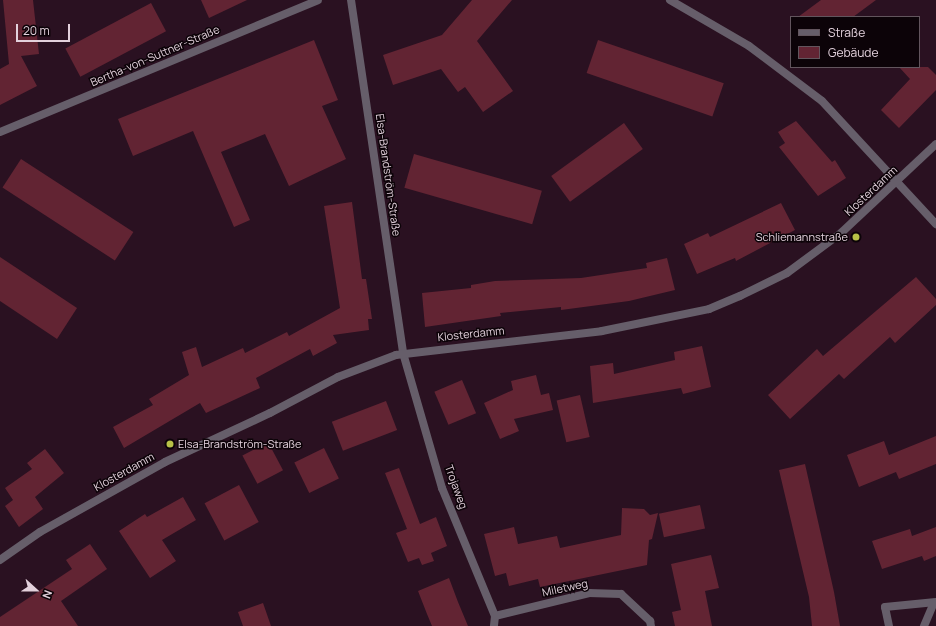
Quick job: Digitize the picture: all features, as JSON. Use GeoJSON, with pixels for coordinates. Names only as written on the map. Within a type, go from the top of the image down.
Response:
{"type":"FeatureCollection","features":[{"type":"Feature","properties":{"kind":"street","name":"Bertha-von-Suttner-Straße"},"geometry":{"type":"LineString","coordinates":[[0,132],[318,0]]}},
{"type":"Feature","properties":{"kind":"street","name":"Elsa-Brandström-Straße"},"geometry":{"type":"LineString","coordinates":[[351,0],[403,353]]}},
{"type":"Feature","properties":{"kind":"street"},"geometry":{"type":"LineString","coordinates":[[670,0],[789,74],[822,101],[936,224]]}},
{"type":"Feature","properties":{"kind":"street","name":"Klosterdamm"},"geometry":{"type":"LineString","coordinates":[[0,560],[40,532],[165,462],[270,414],[338,377],[403,353],[602,331],[709,309],[787,273],[840,233],[897,182],[936,144]]}},
{"type":"Feature","properties":{"kind":"street","name":"Trojaweg"},"geometry":{"type":"LineString","coordinates":[[403,353],[442,488],[495,616],[494,626]]}},
{"type":"Feature","properties":{"kind":"street","name":"Miletweg"},"geometry":{"type":"LineString","coordinates":[[495,616],[588,593],[622,594],[650,621],[651,626]]}},
{"type":"Feature","properties":{"kind":"street"},"geometry":{"type":"LineString","coordinates":[[889,626],[885,607],[935,602]]}},
{"type":"Feature","properties":{"kind":"street"},"geometry":{"type":"LineString","coordinates":[[924,626],[935,602]]}},
{"type":"Feature","properties":{"kind":"building"},"geometry":{"type":"Polygon","coordinates":[[[3,0],[33,0],[39,54],[21,56],[37,86],[0,105],[0,69],[9,64],[3,0]]]}},
{"type":"Feature","properties":{"kind":"building"},"geometry":{"type":"Polygon","coordinates":[[[201,0],[247,0],[209,18],[201,0]]]}},
{"type":"Feature","properties":{"kind":"building"},"geometry":{"type":"Polygon","coordinates":[[[472,0],[512,0],[477,41],[513,91],[483,112],[465,87],[458,92],[441,69],[393,85],[383,55],[442,35],[472,0]]]}},
{"type":"Feature","properties":{"kind":"building"},"geometry":{"type":"Polygon","coordinates":[[[821,0],[876,0],[854,16],[799,16],[821,0]]]}},
{"type":"Feature","properties":{"kind":"building"},"geometry":{"type":"Polygon","coordinates":[[[151,3],[166,31],[80,77],[65,49],[151,3]]]}},
{"type":"Feature","properties":{"kind":"building"},"geometry":{"type":"Polygon","coordinates":[[[314,40],[338,100],[322,106],[346,159],[289,186],[265,134],[221,152],[250,220],[234,227],[193,131],[133,156],[118,119],[314,40]]]}},
{"type":"Feature","properties":{"kind":"building"},"geometry":{"type":"Polygon","coordinates":[[[598,40],[724,83],[712,116],[587,73],[598,40]]]}},
{"type":"Feature","properties":{"kind":"building"},"geometry":{"type":"Polygon","coordinates":[[[928,67],[936,75],[936,90],[899,128],[881,110],[910,79],[900,68],[928,67]]]}},
{"type":"Feature","properties":{"kind":"building"},"geometry":{"type":"Polygon","coordinates":[[[796,121],[832,162],[835,160],[846,178],[818,196],[779,147],[785,143],[778,132],[796,121]]]}},
{"type":"Feature","properties":{"kind":"building"},"geometry":{"type":"Polygon","coordinates":[[[624,123],[643,149],[570,202],[551,176],[624,123]]]}},
{"type":"Feature","properties":{"kind":"building"},"geometry":{"type":"Polygon","coordinates":[[[414,154],[542,191],[532,224],[404,188],[414,154]]]}},
{"type":"Feature","properties":{"kind":"building"},"geometry":{"type":"Polygon","coordinates":[[[21,159],[133,232],[115,260],[2,188],[21,159]]]}},
{"type":"Feature","properties":{"kind":"building"},"geometry":{"type":"Polygon","coordinates":[[[352,202],[362,279],[366,279],[372,319],[368,319],[369,330],[333,335],[337,343],[313,356],[310,349],[256,378],[260,388],[206,413],[200,403],[124,448],[113,427],[153,405],[149,399],[189,375],[182,352],[196,347],[202,367],[243,348],[245,353],[287,332],[289,336],[340,308],[324,206],[352,202]]]}},
{"type":"Feature","properties":{"kind":"building"},"geometry":{"type":"Polygon","coordinates":[[[781,203],[795,230],[736,261],[735,258],[697,274],[684,244],[708,233],[710,237],[781,203]]]}},
{"type":"Feature","properties":{"kind":"building"},"geometry":{"type":"Polygon","coordinates":[[[0,257],[77,308],[57,339],[0,301],[0,257]]]}},
{"type":"Feature","properties":{"kind":"building"},"geometry":{"type":"Polygon","coordinates":[[[667,258],[675,290],[629,301],[561,310],[561,307],[500,313],[501,316],[425,327],[422,293],[471,288],[471,285],[495,281],[581,278],[647,268],[646,263],[667,258]]]}},
{"type":"Feature","properties":{"kind":"building"},"geometry":{"type":"Polygon","coordinates":[[[916,277],[936,299],[936,305],[895,343],[890,337],[844,379],[839,374],[790,419],[768,395],[817,349],[823,356],[916,277]]]}},
{"type":"Feature","properties":{"kind":"building"},"geometry":{"type":"Polygon","coordinates":[[[702,346],[711,387],[683,394],[681,388],[593,403],[590,366],[613,363],[614,374],[675,360],[674,352],[702,346]]]}},
{"type":"Feature","properties":{"kind":"building"},"geometry":{"type":"Polygon","coordinates":[[[536,375],[541,395],[549,393],[553,410],[514,419],[519,431],[500,439],[484,403],[513,390],[511,381],[536,375]]]}},
{"type":"Feature","properties":{"kind":"building"},"geometry":{"type":"Polygon","coordinates":[[[462,380],[476,413],[448,425],[434,392],[462,380]]]}},
{"type":"Feature","properties":{"kind":"building"},"geometry":{"type":"Polygon","coordinates":[[[580,395],[590,437],[566,442],[557,400],[580,395]]]}},
{"type":"Feature","properties":{"kind":"building"},"geometry":{"type":"Polygon","coordinates":[[[386,401],[397,430],[343,451],[332,422],[386,401]]]}},
{"type":"Feature","properties":{"kind":"building"},"geometry":{"type":"Polygon","coordinates":[[[936,436],[936,464],[899,479],[896,472],[859,487],[847,455],[884,441],[889,455],[936,436]]]}},
{"type":"Feature","properties":{"kind":"building"},"geometry":{"type":"Polygon","coordinates":[[[268,442],[283,470],[257,484],[242,456],[268,442]]]}},
{"type":"Feature","properties":{"kind":"building"},"geometry":{"type":"Polygon","coordinates":[[[324,448],[339,479],[309,493],[294,462],[324,448]]]}},
{"type":"Feature","properties":{"kind":"building"},"geometry":{"type":"Polygon","coordinates":[[[45,449],[64,473],[35,497],[43,509],[19,527],[5,506],[13,500],[5,488],[32,469],[27,463],[45,449]]]}},
{"type":"Feature","properties":{"kind":"building"},"geometry":{"type":"Polygon","coordinates":[[[805,464],[834,592],[840,626],[812,626],[809,597],[779,470],[805,464]]]}},
{"type":"Feature","properties":{"kind":"building"},"geometry":{"type":"Polygon","coordinates":[[[399,468],[420,524],[436,517],[447,546],[431,553],[434,561],[422,565],[419,558],[408,562],[396,533],[407,529],[385,473],[399,468]]]}},
{"type":"Feature","properties":{"kind":"building"},"geometry":{"type":"Polygon","coordinates":[[[239,485],[259,522],[224,540],[205,503],[239,485]]]}},
{"type":"Feature","properties":{"kind":"building"},"geometry":{"type":"Polygon","coordinates":[[[183,497],[196,520],[162,540],[176,561],[150,578],[119,531],[145,514],[147,517],[183,497]]]}},
{"type":"Feature","properties":{"kind":"building"},"geometry":{"type":"Polygon","coordinates":[[[700,505],[705,528],[664,537],[659,514],[700,505]]]}},
{"type":"Feature","properties":{"kind":"building"},"geometry":{"type":"Polygon","coordinates":[[[622,508],[644,509],[650,515],[658,513],[652,539],[649,540],[647,565],[540,587],[538,579],[509,586],[506,573],[495,576],[484,534],[514,527],[518,544],[557,536],[560,548],[621,535],[622,508]]]}},
{"type":"Feature","properties":{"kind":"building"},"geometry":{"type":"Polygon","coordinates":[[[936,527],[936,556],[924,561],[922,556],[882,569],[872,541],[910,529],[912,536],[936,527]]]}},
{"type":"Feature","properties":{"kind":"building"},"geometry":{"type":"Polygon","coordinates":[[[90,544],[107,569],[61,601],[78,626],[0,626],[0,617],[72,569],[66,560],[90,544]]]}},
{"type":"Feature","properties":{"kind":"building"},"geometry":{"type":"Polygon","coordinates":[[[711,555],[719,588],[705,591],[712,626],[675,626],[672,612],[681,610],[671,564],[711,555]]]}},
{"type":"Feature","properties":{"kind":"building"},"geometry":{"type":"Polygon","coordinates":[[[449,578],[468,626],[432,626],[427,614],[418,591],[449,578]]]}},
{"type":"Feature","properties":{"kind":"building"},"geometry":{"type":"Polygon","coordinates":[[[263,603],[271,626],[243,626],[238,612],[263,603]]]}},
{"type":"Feature","properties":{"kind":"place","name":"Schliemannstraße"},"geometry":{"type":"Point","coordinates":[856,237]}},
{"type":"Feature","properties":{"kind":"place","name":"Elsa-Brandström-Straße"},"geometry":{"type":"Point","coordinates":[170,444]}}]}
